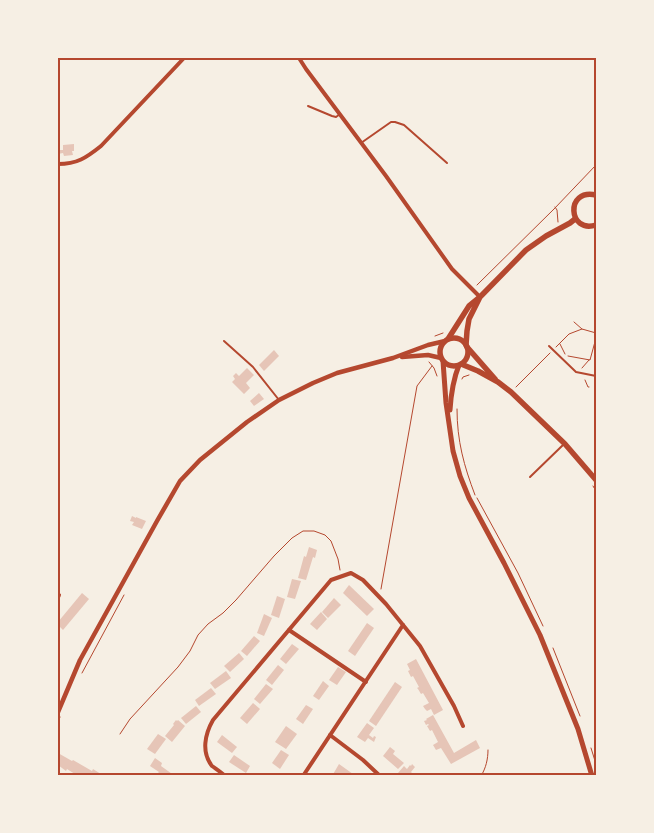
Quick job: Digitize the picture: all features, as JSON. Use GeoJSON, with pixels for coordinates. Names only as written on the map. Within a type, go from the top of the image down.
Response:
{"type":"FeatureCollection","features":[{"type":"Feature","properties":{"kind":"main road"},"geometry":{"type":"LineString","coordinates":[[596,194],[588,194],[578,198],[574,208],[574,214],[578,223],[588,227],[596,226]]}},
{"type":"Feature","properties":{"kind":"main road"},"geometry":{"type":"LineString","coordinates":[[576,219],[526,250],[469,306],[440,348],[440,354],[452,451],[469,498],[540,635],[578,729],[592,776]]}},
{"type":"Feature","properties":{"kind":"main road"},"geometry":{"type":"LineString","coordinates":[[449,420],[451,391],[455,376],[460,365],[467,357],[466,346],[469,319],[480,297]]}},
{"type":"Feature","properties":{"kind":"main road"},"geometry":{"type":"LineString","coordinates":[[447,340],[458,339],[498,382]]}},
{"type":"Feature","properties":{"kind":"main road"},"geometry":{"type":"LineString","coordinates":[[442,360],[449,365],[460,365],[478,371],[498,382],[516,396],[565,444],[596,480]]}},
{"type":"Feature","properties":{"kind":"street"},"geometry":{"type":"LineString","coordinates":[[58,164],[69,164],[86,158],[101,146],[184,58]]}},
{"type":"Feature","properties":{"kind":"street"},"geometry":{"type":"LineString","coordinates":[[299,58],[452,269],[480,297]]}},
{"type":"Feature","properties":{"kind":"street"},"geometry":{"type":"LineString","coordinates":[[60,713],[80,660],[180,481],[200,460],[247,422],[279,400],[313,382],[337,373],[393,358],[428,344],[447,340]]}},
{"type":"Feature","properties":{"kind":"street"},"geometry":{"type":"LineString","coordinates":[[393,358],[428,355],[442,360]]}},
{"type":"Feature","properties":{"kind":"street"},"geometry":{"type":"LineString","coordinates":[[226,776],[213,767],[206,756],[205,740],[207,730],[213,720],[331,580],[351,573],[363,580],[404,625],[424,654],[454,706],[463,726]]}},
{"type":"Feature","properties":{"kind":"street"},"geometry":{"type":"LineString","coordinates":[[303,776],[404,625]]}},
{"type":"Feature","properties":{"kind":"street"},"geometry":{"type":"LineString","coordinates":[[289,630],[366,682]]}},
{"type":"Feature","properties":{"kind":"street"},"geometry":{"type":"LineString","coordinates":[[330,735],[363,760],[380,776]]}},
{"type":"Feature","properties":{"kind":"lane"},"geometry":{"type":"LineString","coordinates":[[308,106],[336,117],[340,114]]}},
{"type":"Feature","properties":{"kind":"lane"},"geometry":{"type":"LineString","coordinates":[[361,143],[391,122],[400,123],[447,163]]}},
{"type":"Feature","properties":{"kind":"lane"},"geometry":{"type":"LineString","coordinates":[[224,341],[253,367],[279,400]]}},
{"type":"Feature","properties":{"kind":"lane"},"geometry":{"type":"LineString","coordinates":[[549,346],[576,372],[596,375],[596,404]]}},
{"type":"Feature","properties":{"kind":"lane"},"geometry":{"type":"LineString","coordinates":[[530,477],[565,444]]}},
{"type":"Feature","properties":{"kind":"path"},"geometry":{"type":"LineString","coordinates":[[476,286],[596,165]]}},
{"type":"Feature","properties":{"kind":"path"},"geometry":{"type":"LineString","coordinates":[[555,208],[558,212],[558,230]]}},
{"type":"Feature","properties":{"kind":"path"},"geometry":{"type":"LineString","coordinates":[[574,322],[582,329],[596,333]]}},
{"type":"Feature","properties":{"kind":"path"},"geometry":{"type":"LineString","coordinates":[[514,390],[569,334],[582,329]]}},
{"type":"Feature","properties":{"kind":"path"},"geometry":{"type":"LineString","coordinates":[[560,344],[566,356],[590,360],[596,338]]}},
{"type":"Feature","properties":{"kind":"path"},"geometry":{"type":"LineString","coordinates":[[380,597],[417,386],[432,366],[428,360]]}},
{"type":"Feature","properties":{"kind":"path"},"geometry":{"type":"LineString","coordinates":[[460,382],[463,377],[472,374]]}},
{"type":"Feature","properties":{"kind":"path"},"geometry":{"type":"LineString","coordinates":[[120,734],[130,719],[190,651],[198,635],[236,600],[292,538],[303,531],[314,531],[325,535],[331,541],[342,576]]}},
{"type":"Feature","properties":{"kind":"path"},"geometry":{"type":"LineString","coordinates":[[78,680],[123,596]]}},
{"type":"Feature","properties":{"kind":"path"},"geometry":{"type":"LineString","coordinates":[[58,723],[60,713]]}},
{"type":"Feature","properties":{"kind":"path"},"geometry":{"type":"LineString","coordinates":[[482,776],[488,757],[488,750]]}},
{"type":"Feature","properties":{"kind":"building"},"geometry":{"type":"Polygon","coordinates":[[[74,144],[73,155],[64,156],[63,153],[58,154],[58,150],[63,150],[63,145],[74,144]]]}},
{"type":"Feature","properties":{"kind":"building"},"geometry":{"type":"Polygon","coordinates":[[[274,350],[279,356],[264,371],[259,365],[274,350]]]}},
{"type":"Feature","properties":{"kind":"building"},"geometry":{"type":"Polygon","coordinates":[[[247,368],[254,375],[246,383],[250,388],[244,394],[232,382],[235,379],[233,376],[236,373],[239,376],[247,368]]]}},
{"type":"Feature","properties":{"kind":"building"},"geometry":{"type":"Polygon","coordinates":[[[259,393],[264,399],[254,406],[250,401],[259,393]]]}},
{"type":"Feature","properties":{"kind":"building"},"geometry":{"type":"Polygon","coordinates":[[[132,516],[146,521],[142,529],[132,525],[134,522],[130,521],[132,516]]]}},
{"type":"Feature","properties":{"kind":"building"},"geometry":{"type":"Polygon","coordinates":[[[309,547],[317,550],[306,580],[298,578],[304,556],[306,557],[309,547]]]}},
{"type":"Feature","properties":{"kind":"building"},"geometry":{"type":"Polygon","coordinates":[[[292,579],[301,581],[295,599],[287,597],[292,579]]]}},
{"type":"Feature","properties":{"kind":"building"},"geometry":{"type":"Polygon","coordinates":[[[349,585],[374,609],[367,616],[343,593],[349,585]]]}},
{"type":"Feature","properties":{"kind":"building"},"geometry":{"type":"Polygon","coordinates":[[[82,593],[89,599],[63,630],[58,625],[58,622],[82,593]]]}},
{"type":"Feature","properties":{"kind":"building"},"geometry":{"type":"Polygon","coordinates":[[[277,596],[285,599],[279,618],[271,615],[277,596]]]}},
{"type":"Feature","properties":{"kind":"building"},"geometry":{"type":"Polygon","coordinates":[[[334,598],[341,605],[328,618],[322,612],[334,598]]]}},
{"type":"Feature","properties":{"kind":"building"},"geometry":{"type":"Polygon","coordinates":[[[321,612],[327,619],[317,630],[310,624],[321,612]]]}},
{"type":"Feature","properties":{"kind":"building"},"geometry":{"type":"Polygon","coordinates":[[[264,614],[272,618],[264,636],[257,633],[264,614]]]}},
{"type":"Feature","properties":{"kind":"building"},"geometry":{"type":"Polygon","coordinates":[[[367,623],[374,628],[355,656],[348,651],[367,623]]]}},
{"type":"Feature","properties":{"kind":"building"},"geometry":{"type":"Polygon","coordinates":[[[254,636],[260,641],[247,656],[241,651],[254,636]]]}},
{"type":"Feature","properties":{"kind":"building"},"geometry":{"type":"Polygon","coordinates":[[[292,644],[299,649],[286,664],[280,659],[292,644]]]}},
{"type":"Feature","properties":{"kind":"building"},"geometry":{"type":"Polygon","coordinates":[[[239,653],[244,659],[230,672],[224,666],[239,653]]]}},
{"type":"Feature","properties":{"kind":"building"},"geometry":{"type":"Polygon","coordinates":[[[416,659],[443,710],[434,715],[431,709],[427,711],[423,706],[429,703],[423,693],[421,694],[417,688],[419,687],[408,671],[410,670],[407,664],[416,659]]]}},
{"type":"Feature","properties":{"kind":"building"},"geometry":{"type":"Polygon","coordinates":[[[278,665],[284,670],[272,685],[266,680],[278,665]]]}},
{"type":"Feature","properties":{"kind":"building"},"geometry":{"type":"Polygon","coordinates":[[[338,667],[346,672],[337,685],[329,680],[338,667]]]}},
{"type":"Feature","properties":{"kind":"building"},"geometry":{"type":"Polygon","coordinates":[[[226,671],[231,678],[215,689],[210,683],[226,671]]]}},
{"type":"Feature","properties":{"kind":"building"},"geometry":{"type":"Polygon","coordinates":[[[323,681],[329,686],[319,700],[313,696],[323,681]]]}},
{"type":"Feature","properties":{"kind":"building"},"geometry":{"type":"Polygon","coordinates":[[[395,682],[402,687],[376,726],[369,721],[395,682]]]}},
{"type":"Feature","properties":{"kind":"building"},"geometry":{"type":"Polygon","coordinates":[[[266,684],[273,689],[260,704],[254,699],[266,684]]]}},
{"type":"Feature","properties":{"kind":"building"},"geometry":{"type":"Polygon","coordinates":[[[211,688],[216,694],[199,706],[195,700],[211,688]]]}},
{"type":"Feature","properties":{"kind":"building"},"geometry":{"type":"Polygon","coordinates":[[[253,703],[260,709],[247,724],[240,718],[253,703]]]}},
{"type":"Feature","properties":{"kind":"building"},"geometry":{"type":"Polygon","coordinates":[[[306,705],[313,709],[303,724],[296,719],[306,705]]]}},
{"type":"Feature","properties":{"kind":"building"},"geometry":{"type":"Polygon","coordinates":[[[196,706],[201,712],[186,724],[181,718],[196,706]]]}},
{"type":"Feature","properties":{"kind":"building"},"geometry":{"type":"Polygon","coordinates":[[[433,715],[454,753],[476,740],[480,748],[451,764],[441,748],[436,750],[433,745],[438,742],[432,730],[430,731],[427,726],[429,725],[426,725],[424,721],[433,715]]]}},
{"type":"Feature","properties":{"kind":"building"},"geometry":{"type":"Polygon","coordinates":[[[176,720],[185,726],[172,742],[165,736],[176,720]]]}},
{"type":"Feature","properties":{"kind":"building"},"geometry":{"type":"Polygon","coordinates":[[[367,723],[374,728],[369,735],[373,738],[374,736],[376,737],[374,742],[368,738],[365,742],[357,737],[367,723]]]}},
{"type":"Feature","properties":{"kind":"building"},"geometry":{"type":"Polygon","coordinates":[[[286,726],[297,734],[286,749],[275,742],[286,726]]]}},
{"type":"Feature","properties":{"kind":"building"},"geometry":{"type":"Polygon","coordinates":[[[158,734],[166,739],[155,754],[147,749],[158,734]]]}},
{"type":"Feature","properties":{"kind":"building"},"geometry":{"type":"Polygon","coordinates":[[[222,735],[237,747],[232,753],[217,742],[222,735]]]}},
{"type":"Feature","properties":{"kind":"building"},"geometry":{"type":"Polygon","coordinates":[[[390,747],[395,751],[393,754],[404,763],[398,769],[383,756],[390,747]]]}},
{"type":"Feature","properties":{"kind":"building"},"geometry":{"type":"Polygon","coordinates":[[[281,750],[289,755],[280,769],[272,763],[281,750]]]}},
{"type":"Feature","properties":{"kind":"building"},"geometry":{"type":"Polygon","coordinates":[[[58,753],[104,776],[78,776],[67,769],[66,771],[58,765],[58,753]]]}},
{"type":"Feature","properties":{"kind":"building"},"geometry":{"type":"Polygon","coordinates":[[[234,755],[250,766],[246,773],[229,762],[234,755]]]}},
{"type":"Feature","properties":{"kind":"building"},"geometry":{"type":"Polygon","coordinates":[[[155,758],[162,763],[161,766],[175,776],[160,776],[157,774],[159,772],[150,766],[155,758]]]}},
{"type":"Feature","properties":{"kind":"building"},"geometry":{"type":"Polygon","coordinates":[[[339,764],[353,774],[348,776],[344,773],[343,776],[332,776],[339,764]]]}},
{"type":"Feature","properties":{"kind":"building"},"geometry":{"type":"Polygon","coordinates":[[[412,764],[415,767],[411,772],[415,776],[402,776],[398,773],[404,766],[407,769],[412,764]]]}}]}
